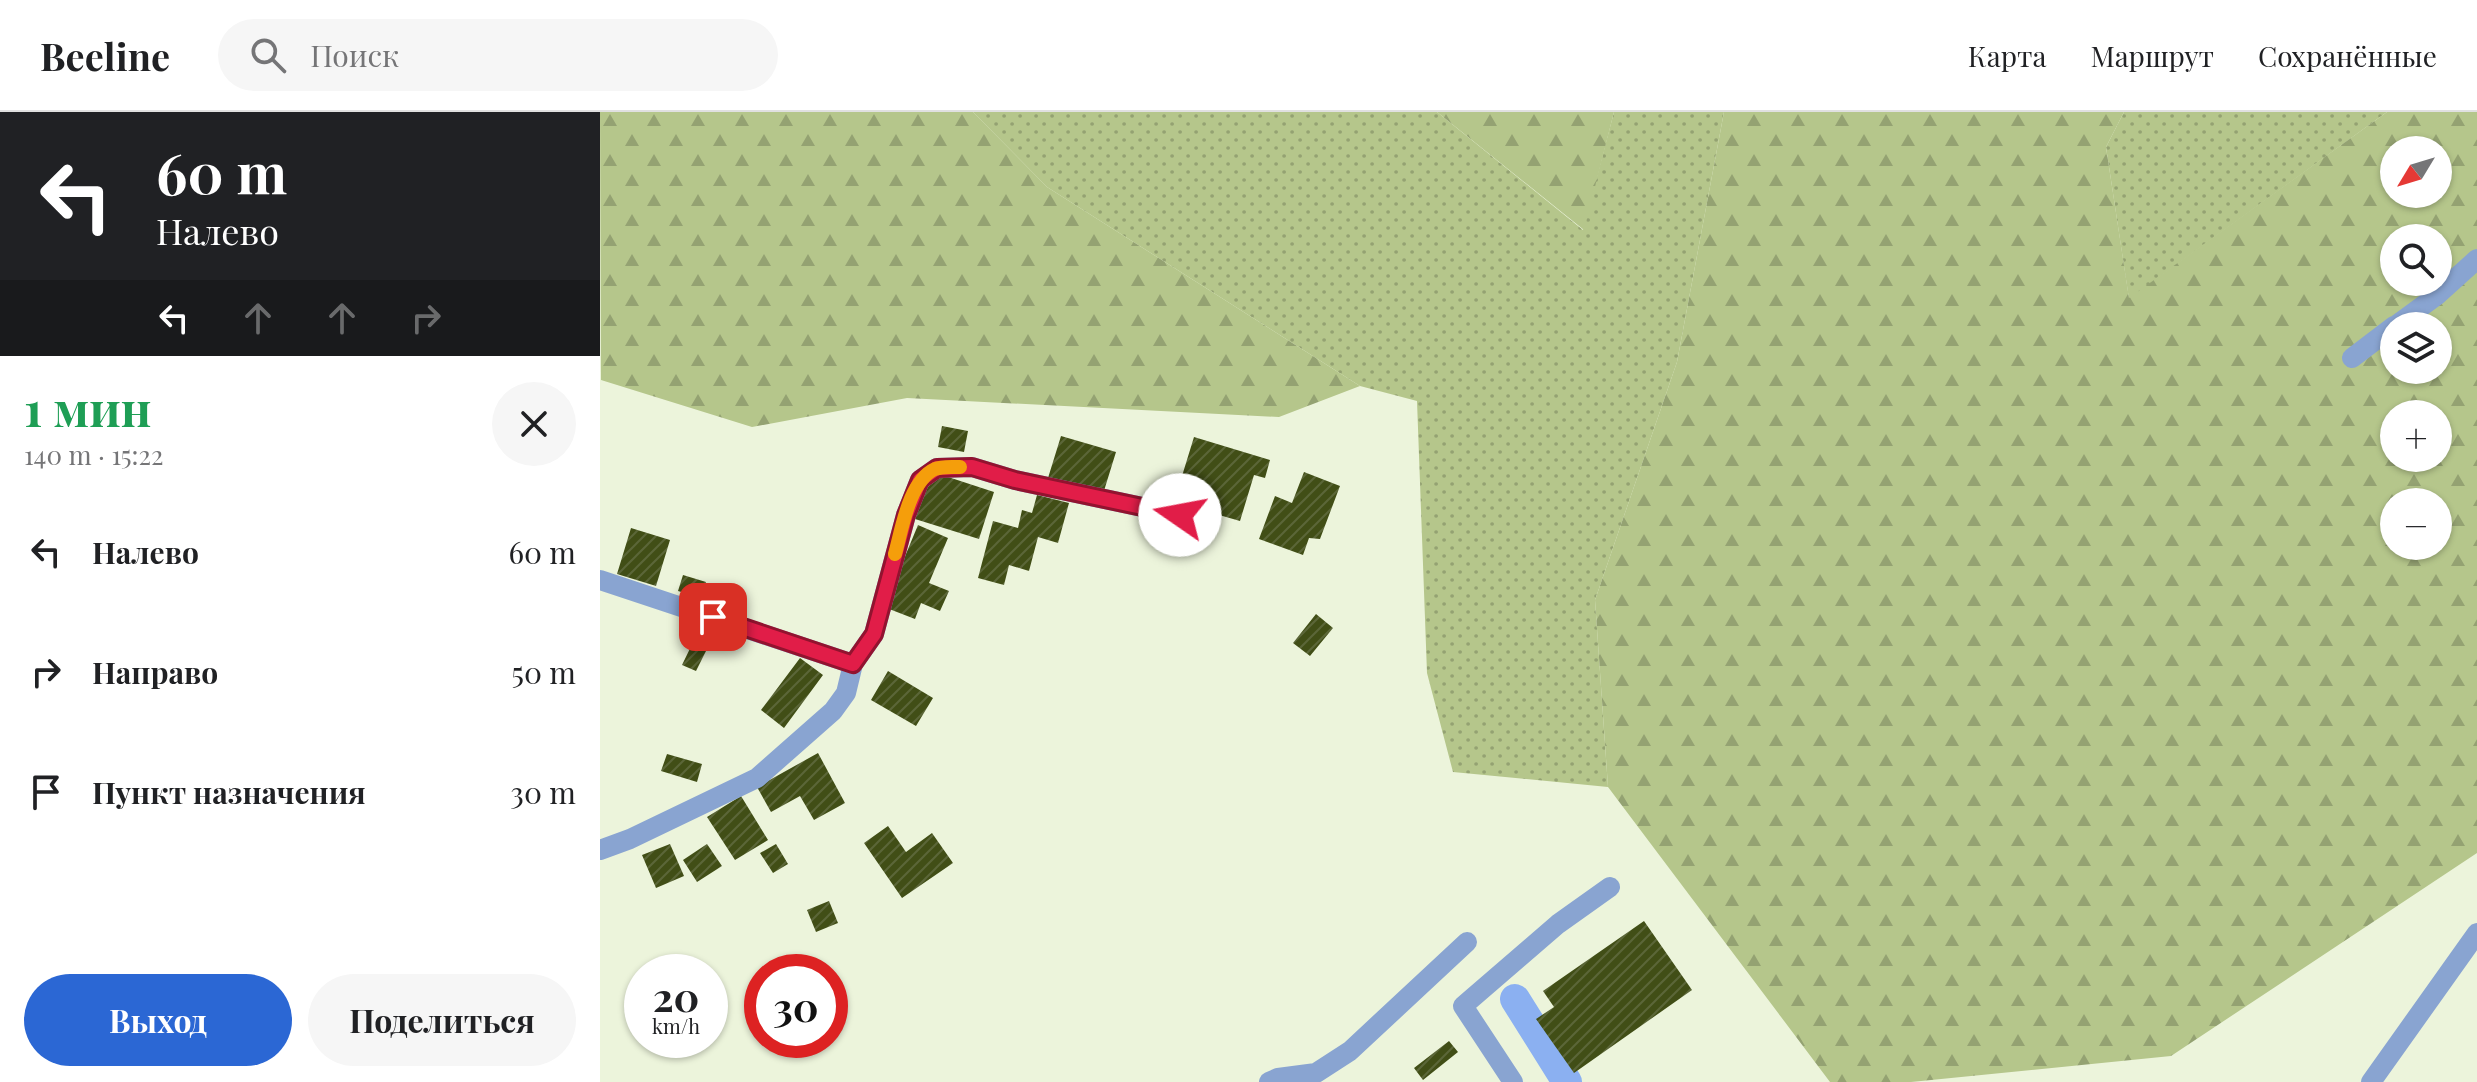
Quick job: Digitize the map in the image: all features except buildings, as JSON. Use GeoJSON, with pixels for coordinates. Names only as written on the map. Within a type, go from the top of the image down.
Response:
{"type":"FeatureCollection","features":[{"type":"Feature","properties":{"kind":"street"},"geometry":{"type":"LineString","coordinates":[[2414,312],[2477,259]]}},
{"type":"Feature","properties":{"kind":"street"},"geometry":{"type":"LineString","coordinates":[[2352,358],[2380,337]]}},
{"type":"Feature","properties":{"kind":"street"},"geometry":{"type":"LineString","coordinates":[[600,850],[630,839],[757,778],[833,711],[846,693],[853,664],[874,634],[906,515],[920,480],[937,468],[972,467],[1030,484],[1180,515]]}},
{"type":"Feature","properties":{"kind":"street"},"geometry":{"type":"LineString","coordinates":[[600,580],[853,664]]}},
{"type":"Feature","properties":{"kind":"street"},"geometry":{"type":"LineString","coordinates":[[1513,1082],[1463,1006],[1558,924],[1610,887]]}},
{"type":"Feature","properties":{"kind":"street"},"geometry":{"type":"LineString","coordinates":[[2371,1082],[2477,933]]}},
{"type":"Feature","properties":{"kind":"street"},"geometry":{"type":"LineString","coordinates":[[1269,1082],[1316,1073],[1350,1051],[1467,942]]}},
{"type":"Feature","properties":{"kind":"green space"},"geometry":{"type":"Polygon","coordinates":[[[600,112],[973,112],[1047,187],[1360,386],[1279,417],[907,398],[752,427],[601,380],[600,112]]]}},
{"type":"Feature","properties":{"kind":"green space"},"geometry":{"type":"Polygon","coordinates":[[[973,112],[1437,112],[1583,230],[1614,112],[1724,112],[1677,362],[1595,600],[1608,787],[1453,772],[1427,673],[1417,401],[1360,386],[1047,187],[973,112]]]}},
{"type":"Feature","properties":{"kind":"green space"},"geometry":{"type":"Polygon","coordinates":[[[1437,112],[1614,112],[1584,230],[1437,112]]]}},
{"type":"Feature","properties":{"kind":"green space"},"geometry":{"type":"Polygon","coordinates":[[[1724,112],[2124,112],[2106,147],[2129,298],[2387,112],[2477,112],[2477,853],[2171,1056],[1911,1082],[1830,1082],[1608,787],[1595,600],[1677,362],[1724,112]]]}},
{"type":"Feature","properties":{"kind":"green space"},"geometry":{"type":"Polygon","coordinates":[[[2124,112],[2387,112],[2129,299],[2106,147],[2124,112]]]}},
{"type":"Feature","properties":{"kind":"waterway"},"geometry":{"type":"LineString","coordinates":[[1515,999],[1567,1082]]}},
{"type":"Feature","properties":{"kind":"slow traffic"},"geometry":{"type":"LineString","coordinates":[[895,554],[920,480],[937,468],[960,467]]}},
{"type":"Feature","properties":{"kind":"route"},"geometry":{"type":"LineString","coordinates":[[713,617],[853,664],[874,634],[906,515],[920,480],[937,468],[972,467],[1015,480],[1180,515]]}}]}
